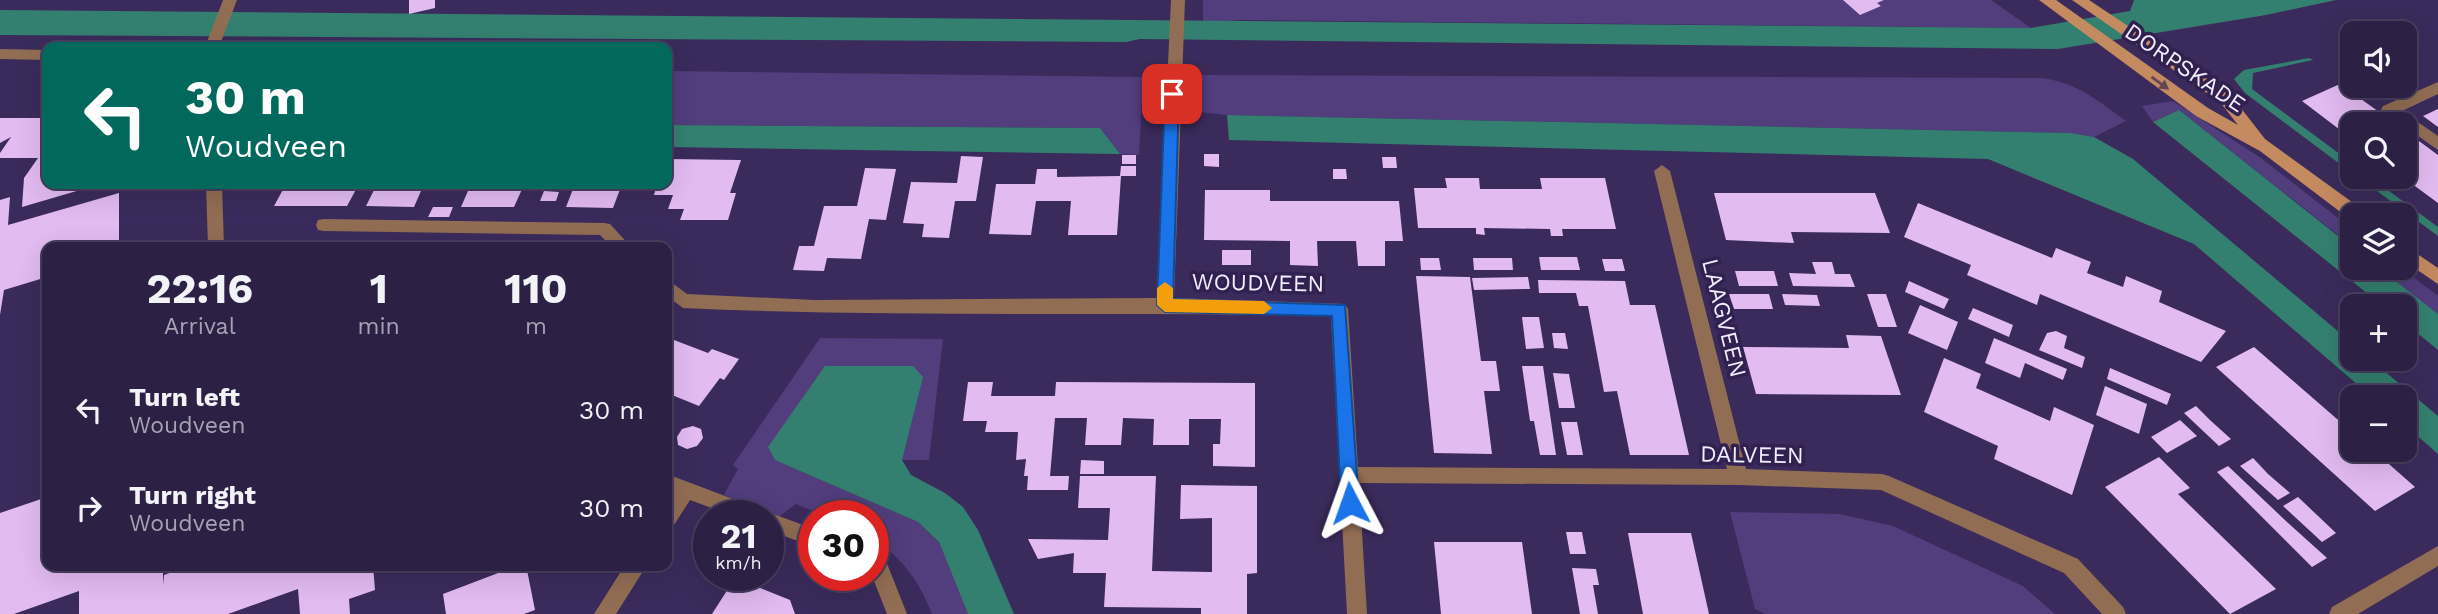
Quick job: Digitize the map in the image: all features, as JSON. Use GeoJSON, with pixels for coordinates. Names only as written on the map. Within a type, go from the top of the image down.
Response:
{"type":"FeatureCollection","features":[{"type":"Feature","properties":{"kind":"main road","name":"DORPSKADE"},"geometry":{"type":"LineString","coordinates":[[2046,0],[2202,113],[2266,147],[2341,203]]}},
{"type":"Feature","properties":{"kind":"main road","name":"DORPSKADE"},"geometry":{"type":"LineString","coordinates":[[2079,0],[2225,98],[2266,147]]}},
{"type":"Feature","properties":{"kind":"main road"},"geometry":{"type":"LineString","coordinates":[[2417,261],[2438,277]]}},
{"type":"Feature","properties":{"kind":"street"},"geometry":{"type":"LineString","coordinates":[[214,42],[229,3]]}},
{"type":"Feature","properties":{"kind":"street","name":"WOUDVEEN"},"geometry":{"type":"LineString","coordinates":[[1165,305],[1177,7]]}},
{"type":"Feature","properties":{"kind":"street"},"geometry":{"type":"LineString","coordinates":[[0,54],[42,54]]}},
{"type":"Feature","properties":{"kind":"street"},"geometry":{"type":"LineString","coordinates":[[2438,88],[2389,110],[2438,144]]}},
{"type":"Feature","properties":{"kind":"street","name":"LAAGVEEN"},"geometry":{"type":"LineString","coordinates":[[1661,171],[1739,477]]}},
{"type":"Feature","properties":{"kind":"street"},"geometry":{"type":"LineString","coordinates":[[214,189],[216,242]]}},
{"type":"Feature","properties":{"kind":"street"},"geometry":{"type":"LineString","coordinates":[[324,225],[604,229],[618,242]]}},
{"type":"Feature","properties":{"kind":"street","name":"WOUDVEEN"},"geometry":{"type":"LineString","coordinates":[[672,291],[683,301],[814,307],[1165,305],[1339,309],[1357,614]]}},
{"type":"Feature","properties":{"kind":"street","name":"DALVEEN"},"geometry":{"type":"LineString","coordinates":[[1349,475],[1739,477],[1882,482],[2071,566],[2116,614]]}},
{"type":"Feature","properties":{"kind":"street"},"geometry":{"type":"LineString","coordinates":[[672,484],[713,500]]}},
{"type":"Feature","properties":{"kind":"street"},"geometry":{"type":"LineString","coordinates":[[672,511],[686,490]]}},
{"type":"Feature","properties":{"kind":"street"},"geometry":{"type":"LineString","coordinates":[[2339,614],[2438,555]]}},
{"type":"Feature","properties":{"kind":"street"},"geometry":{"type":"LineString","coordinates":[[604,614],[632,571]]}},
{"type":"Feature","properties":{"kind":"street"},"geometry":{"type":"LineString","coordinates":[[888,591],[897,614]]}},
{"type":"Feature","properties":{"kind":"shaded area"},"geometry":{"type":"Polygon","coordinates":[[[1203,0],[1991,0],[2031,28],[1240,20],[1203,23],[1203,0]]]}},
{"type":"Feature","properties":{"kind":"shaded area"},"geometry":{"type":"Polygon","coordinates":[[[2134,0],[2336,0],[2266,15],[2058,49],[1140,39],[1126,42],[0,35],[0,10],[2031,28],[2130,11],[2134,0]]]}},
{"type":"Feature","properties":{"kind":"shaded area"},"geometry":{"type":"Polygon","coordinates":[[[2309,58],[2313,60],[2253,73],[2252,89],[2340,154],[2340,164],[2245,93],[2234,79],[2244,70],[2309,58]]]}},
{"type":"Feature","properties":{"kind":"shaded area"},"geometry":{"type":"Polygon","coordinates":[[[672,71],[1143,77],[1139,155],[1120,154],[1100,128],[672,125],[672,71]]]}},
{"type":"Feature","properties":{"kind":"shaded area"},"geometry":{"type":"Polygon","coordinates":[[[1201,75],[2039,78],[2075,87],[2126,121],[2094,137],[2071,133],[1227,115],[1200,112],[1201,75]]]}},
{"type":"Feature","properties":{"kind":"shaded area"},"geometry":{"type":"Polygon","coordinates":[[[2173,101],[2261,158],[2340,220],[2340,237],[2179,110],[2153,122],[2142,106],[2173,101]]]}},
{"type":"Feature","properties":{"kind":"shaded area"},"geometry":{"type":"Polygon","coordinates":[[[2179,110],[2340,237],[2340,272],[2153,122],[2179,110]]]}},
{"type":"Feature","properties":{"kind":"shaded area"},"geometry":{"type":"Polygon","coordinates":[[[1227,115],[2071,133],[2094,137],[2133,159],[2340,333],[2340,369],[2194,244],[1988,159],[1229,140],[1227,115]]]}},
{"type":"Feature","properties":{"kind":"shaded area"},"geometry":{"type":"Polygon","coordinates":[[[672,125],[1100,128],[1120,154],[672,147],[672,125]]]}},
{"type":"Feature","properties":{"kind":"shaded area"},"geometry":{"type":"Polygon","coordinates":[[[2374,189],[2386,189],[2405,203],[2393,203],[2374,189]]]}},
{"type":"Feature","properties":{"kind":"shaded area"},"geometry":{"type":"Polygon","coordinates":[[[2417,212],[2438,227],[2438,236],[2417,221],[2417,212]]]}},
{"type":"Feature","properties":{"kind":"shaded area"},"geometry":{"type":"Polygon","coordinates":[[[2350,280],[2394,280],[2412,294],[2368,294],[2350,280]]]}},
{"type":"Feature","properties":{"kind":"shaded area"},"geometry":{"type":"Polygon","coordinates":[[[2394,280],[2417,280],[2438,296],[2438,314],[2417,298],[2417,294],[2412,294],[2394,280]]]}},
{"type":"Feature","properties":{"kind":"shaded area"},"geometry":{"type":"Polygon","coordinates":[[[2417,298],[2438,314],[2438,350],[2417,333],[2417,298]]]}},
{"type":"Feature","properties":{"kind":"shaded area"},"geometry":{"type":"Polygon","coordinates":[[[820,338],[943,339],[929,460],[902,460],[922,378],[776,460],[868,500],[798,500],[798,505],[784,513],[784,500],[737,500],[724,495],[738,469],[733,465],[820,338]]]}},
{"type":"Feature","properties":{"kind":"shaded area"},"geometry":{"type":"Polygon","coordinates":[[[825,366],[913,366],[923,377],[902,460],[911,475],[945,493],[963,507],[978,530],[1014,614],[968,614],[939,542],[918,522],[889,509],[889,500],[867,500],[775,460],[768,447],[825,366]]]}},
{"type":"Feature","properties":{"kind":"shaded area"},"geometry":{"type":"Polygon","coordinates":[[[2342,371],[2384,371],[2401,385],[2358,385],[2342,371]]]}},
{"type":"Feature","properties":{"kind":"shaded area"},"geometry":{"type":"Polygon","coordinates":[[[2417,398],[2438,416],[2438,454],[2417,436],[2417,398]]]}},
{"type":"Feature","properties":{"kind":"shaded area"},"geometry":{"type":"Polygon","coordinates":[[[889,509],[918,522],[939,542],[968,614],[932,614],[921,590],[889,551],[889,509]]]}},
{"type":"Feature","properties":{"kind":"shaded area"},"geometry":{"type":"Polygon","coordinates":[[[1730,512],[1840,514],[1893,526],[2023,586],[2055,614],[1766,614],[1755,609],[1730,512]]]}},
{"type":"Feature","properties":{"kind":"building"},"geometry":{"type":"Polygon","coordinates":[[[409,0],[435,0],[435,8],[409,14],[409,0]]]}},
{"type":"Feature","properties":{"kind":"building"},"geometry":{"type":"Polygon","coordinates":[[[1843,0],[1884,0],[1877,3],[1881,6],[1860,15],[1843,0]]]}},
{"type":"Feature","properties":{"kind":"building"},"geometry":{"type":"Polygon","coordinates":[[[2340,84],[2340,98],[2360,98],[2379,112],[2340,112],[2340,130],[2302,101],[2340,84]]]}},
{"type":"Feature","properties":{"kind":"building"},"geometry":{"type":"Polygon","coordinates":[[[2438,109],[2438,127],[2423,116],[2438,109]]]}},
{"type":"Feature","properties":{"kind":"building"},"geometry":{"type":"Polygon","coordinates":[[[0,118],[42,118],[42,189],[80,190],[22,207],[24,178],[38,158],[0,158],[0,153],[11,137],[0,143],[0,118]]]}},
{"type":"Feature","properties":{"kind":"building"},"geometry":{"type":"Polygon","coordinates":[[[2417,140],[2438,155],[2438,203],[2417,188],[2417,140]]]}},
{"type":"Feature","properties":{"kind":"building"},"geometry":{"type":"Polygon","coordinates":[[[1204,154],[1219,154],[1219,167],[1204,166],[1204,154]]]}},
{"type":"Feature","properties":{"kind":"building"},"geometry":{"type":"Polygon","coordinates":[[[1122,155],[1136,155],[1136,164],[1122,164],[1122,155]]]}},
{"type":"Feature","properties":{"kind":"building"},"geometry":{"type":"Polygon","coordinates":[[[961,156],[983,157],[976,201],[955,201],[949,238],[922,237],[924,224],[903,223],[911,182],[957,183],[961,156]]]}},
{"type":"Feature","properties":{"kind":"building"},"geometry":{"type":"Polygon","coordinates":[[[1382,157],[1396,157],[1397,168],[1383,168],[1382,157]]]}},
{"type":"Feature","properties":{"kind":"building"},"geometry":{"type":"Polygon","coordinates":[[[672,159],[741,160],[730,193],[736,193],[728,220],[680,220],[684,209],[668,209],[673,195],[654,195],[656,189],[672,189],[672,159]]]}},
{"type":"Feature","properties":{"kind":"building"},"geometry":{"type":"Polygon","coordinates":[[[1121,166],[1136,166],[1136,176],[1121,176],[1117,235],[1068,235],[1071,201],[1036,201],[1031,235],[989,234],[996,184],[1035,184],[1037,169],[1057,169],[1057,177],[1120,176],[1121,166]]]}},
{"type":"Feature","properties":{"kind":"building"},"geometry":{"type":"Polygon","coordinates":[[[865,168],[896,169],[886,220],[869,219],[861,259],[827,258],[824,271],[793,270],[799,246],[814,246],[824,206],[857,206],[865,168]]]}},
{"type":"Feature","properties":{"kind":"building"},"geometry":{"type":"Polygon","coordinates":[[[1333,169],[1346,169],[1347,179],[1333,179],[1333,169]]]}},
{"type":"Feature","properties":{"kind":"building"},"geometry":{"type":"Polygon","coordinates":[[[1445,178],[1479,178],[1480,189],[1542,189],[1540,178],[1605,178],[1616,229],[1562,229],[1563,236],[1551,236],[1550,229],[1484,228],[1485,235],[1476,234],[1476,228],[1418,228],[1414,188],[1447,188],[1445,178]]]}},
{"type":"Feature","properties":{"kind":"building"},"geometry":{"type":"Polygon","coordinates":[[[283,189],[356,189],[347,206],[274,206],[283,189]]]}},
{"type":"Feature","properties":{"kind":"building"},"geometry":{"type":"Polygon","coordinates":[[[374,189],[422,189],[414,207],[366,206],[374,189]]]}},
{"type":"Feature","properties":{"kind":"building"},"geometry":{"type":"Polygon","coordinates":[[[469,189],[522,189],[514,207],[461,207],[469,189]]]}},
{"type":"Feature","properties":{"kind":"building"},"geometry":{"type":"Polygon","coordinates":[[[573,189],[620,189],[613,208],[566,207],[573,189]]]}},
{"type":"Feature","properties":{"kind":"building"},"geometry":{"type":"Polygon","coordinates":[[[1205,190],[1270,190],[1270,201],[1399,201],[1403,241],[1385,241],[1385,266],[1358,266],[1356,241],[1317,241],[1318,266],[1290,265],[1290,241],[1204,240],[1205,190]]]}},
{"type":"Feature","properties":{"kind":"building"},"geometry":{"type":"Polygon","coordinates":[[[544,191],[559,192],[556,201],[540,201],[544,191]]]}},
{"type":"Feature","properties":{"kind":"building"},"geometry":{"type":"Polygon","coordinates":[[[119,193],[119,242],[42,242],[42,279],[4,290],[0,315],[0,200],[10,197],[8,225],[119,193]]]}},
{"type":"Feature","properties":{"kind":"building"},"geometry":{"type":"Polygon","coordinates":[[[1714,193],[1875,193],[1890,233],[1791,232],[1794,243],[1726,240],[1714,193]]]}},
{"type":"Feature","properties":{"kind":"building"},"geometry":{"type":"Polygon","coordinates":[[[1918,203],[2052,258],[2056,248],[2091,262],[2087,273],[2123,287],[2126,276],[2162,291],[2159,302],[2226,331],[2201,362],[2040,294],[2037,305],[1967,275],[1971,265],[1904,237],[1918,203]]]}},
{"type":"Feature","properties":{"kind":"building"},"geometry":{"type":"Polygon","coordinates":[[[433,207],[453,207],[449,217],[428,217],[433,207]]]}},
{"type":"Feature","properties":{"kind":"building"},"geometry":{"type":"Polygon","coordinates":[[[1222,250],[1251,250],[1251,265],[1222,265],[1222,250]]]}},
{"type":"Feature","properties":{"kind":"building"},"geometry":{"type":"Polygon","coordinates":[[[1539,257],[1577,257],[1580,270],[1541,270],[1539,257]]]}},
{"type":"Feature","properties":{"kind":"building"},"geometry":{"type":"Polygon","coordinates":[[[1420,258],[1439,258],[1441,270],[1421,270],[1420,258]]]}},
{"type":"Feature","properties":{"kind":"building"},"geometry":{"type":"Polygon","coordinates":[[[1473,258],[1512,258],[1513,270],[1474,270],[1473,258]]]}},
{"type":"Feature","properties":{"kind":"building"},"geometry":{"type":"Polygon","coordinates":[[[1602,259],[1622,259],[1625,271],[1605,271],[1602,259]]]}},
{"type":"Feature","properties":{"kind":"building"},"geometry":{"type":"Polygon","coordinates":[[[1812,262],[1832,262],[1835,274],[1850,274],[1855,287],[1793,286],[1789,273],[1816,274],[1812,262]]]}},
{"type":"Feature","properties":{"kind":"building"},"geometry":{"type":"Polygon","coordinates":[[[1735,271],[1774,271],[1778,286],[1739,286],[1735,271]]]}},
{"type":"Feature","properties":{"kind":"building"},"geometry":{"type":"Polygon","coordinates":[[[1416,276],[1470,277],[1481,361],[1496,361],[1500,391],[1484,391],[1492,454],[1434,453],[1416,276]]]}},
{"type":"Feature","properties":{"kind":"building"},"geometry":{"type":"Polygon","coordinates":[[[1528,277],[1530,289],[1474,290],[1472,278],[1528,277]]]}},
{"type":"Feature","properties":{"kind":"building"},"geometry":{"type":"Polygon","coordinates":[[[1538,280],[1625,281],[1630,305],[1655,305],[1689,455],[1630,455],[1617,391],[1604,392],[1588,306],[1579,306],[1576,293],[1539,293],[1538,280]]]}},
{"type":"Feature","properties":{"kind":"building"},"geometry":{"type":"Polygon","coordinates":[[[1909,281],[1949,299],[1944,309],[1905,292],[1909,281]]]}},
{"type":"Feature","properties":{"kind":"building"},"geometry":{"type":"Polygon","coordinates":[[[1729,294],[1769,294],[1773,309],[1734,309],[1729,294]]]}},
{"type":"Feature","properties":{"kind":"building"},"geometry":{"type":"Polygon","coordinates":[[[1782,294],[1817,295],[1820,306],[1785,305],[1782,294]]]}},
{"type":"Feature","properties":{"kind":"building"},"geometry":{"type":"Polygon","coordinates":[[[1867,294],[1886,294],[1897,327],[1878,327],[1867,294]]]}},
{"type":"Feature","properties":{"kind":"building"},"geometry":{"type":"Polygon","coordinates":[[[1920,305],[1958,322],[1947,350],[1908,333],[1920,305]]]}},
{"type":"Feature","properties":{"kind":"building"},"geometry":{"type":"Polygon","coordinates":[[[1973,308],[2013,325],[2009,337],[1968,319],[1973,308]]]}},
{"type":"Feature","properties":{"kind":"building"},"geometry":{"type":"Polygon","coordinates":[[[1522,317],[1539,317],[1544,348],[1526,349],[1522,317]]]}},
{"type":"Feature","properties":{"kind":"building"},"geometry":{"type":"Polygon","coordinates":[[[2056,331],[2067,336],[2064,348],[2085,357],[2082,368],[2039,350],[2047,333],[2056,331]]]}},
{"type":"Feature","properties":{"kind":"building"},"geometry":{"type":"Polygon","coordinates":[[[1552,333],[1565,333],[1568,349],[1554,348],[1552,333]]]}},
{"type":"Feature","properties":{"kind":"building"},"geometry":{"type":"Polygon","coordinates":[[[1846,335],[1881,336],[1901,395],[1756,394],[1743,347],[1849,348],[1846,335]]]}},
{"type":"Feature","properties":{"kind":"building"},"geometry":{"type":"Polygon","coordinates":[[[1994,338],[2067,369],[2063,380],[2025,363],[2020,378],[1985,363],[1994,338]]]}},
{"type":"Feature","properties":{"kind":"building"},"geometry":{"type":"Polygon","coordinates":[[[674,340],[708,353],[712,349],[739,359],[724,380],[720,378],[699,406],[672,395],[674,340]]]}},
{"type":"Feature","properties":{"kind":"building"},"geometry":{"type":"Polygon","coordinates":[[[2254,347],[2340,422],[2340,462],[2387,462],[2415,487],[2375,511],[2216,367],[2254,347]]]}},
{"type":"Feature","properties":{"kind":"building"},"geometry":{"type":"Polygon","coordinates":[[[1944,358],[1981,374],[1976,388],[2050,421],[2054,407],[2094,425],[2072,495],[1994,459],[1998,446],[1924,412],[1944,358]]]}},
{"type":"Feature","properties":{"kind":"building"},"geometry":{"type":"Polygon","coordinates":[[[1522,366],[1543,366],[1556,455],[1540,455],[1534,421],[1530,421],[1522,366]]]}},
{"type":"Feature","properties":{"kind":"building"},"geometry":{"type":"Polygon","coordinates":[[[2110,368],[2171,394],[2167,405],[2107,379],[2110,368]]]}},
{"type":"Feature","properties":{"kind":"building"},"geometry":{"type":"Polygon","coordinates":[[[1553,373],[1569,374],[1575,408],[1559,408],[1553,373]]]}},
{"type":"Feature","properties":{"kind":"building"},"geometry":{"type":"Polygon","coordinates":[[[968,382],[993,382],[991,396],[1055,396],[1056,382],[1255,383],[1255,467],[1213,466],[1213,444],[1220,444],[1221,419],[1189,419],[1189,445],[1153,445],[1154,419],[1123,418],[1121,445],[1085,445],[1087,418],[1055,418],[1050,476],[1069,476],[1068,490],[1027,490],[1028,476],[1024,476],[1026,459],[1016,460],[1018,432],[985,432],[987,421],[963,421],[968,382]]]}},
{"type":"Feature","properties":{"kind":"building"},"geometry":{"type":"Polygon","coordinates":[[[2105,386],[2147,404],[2139,434],[2096,415],[2105,386]]]}},
{"type":"Feature","properties":{"kind":"building"},"geometry":{"type":"Polygon","coordinates":[[[2196,406],[2231,439],[2219,446],[2184,413],[2196,406]]]}},
{"type":"Feature","properties":{"kind":"building"},"geometry":{"type":"Polygon","coordinates":[[[2180,420],[2197,436],[2167,453],[2151,437],[2180,420]]]}},
{"type":"Feature","properties":{"kind":"building"},"geometry":{"type":"Polygon","coordinates":[[[1561,422],[1577,422],[1583,455],[1567,455],[1561,422]]]}},
{"type":"Feature","properties":{"kind":"building"},"geometry":{"type":"Polygon","coordinates":[[[693,426],[701,429],[703,438],[697,446],[687,449],[678,445],[677,437],[682,429],[693,426]]]}},
{"type":"Feature","properties":{"kind":"building"},"geometry":{"type":"Polygon","coordinates":[[[2159,457],[2190,488],[2178,494],[2276,589],[2230,614],[2105,487],[2159,457]]]}},
{"type":"Feature","properties":{"kind":"building"},"geometry":{"type":"Polygon","coordinates":[[[2253,458],[2290,493],[2278,500],[2240,466],[2253,458]]]}},
{"type":"Feature","properties":{"kind":"building"},"geometry":{"type":"Polygon","coordinates":[[[1081,460],[1104,461],[1104,474],[1080,474],[1081,460]]]}},
{"type":"Feature","properties":{"kind":"building"},"geometry":{"type":"Polygon","coordinates":[[[2228,466],[2327,558],[2312,567],[2217,472],[2228,466]]]}},
{"type":"Feature","properties":{"kind":"building"},"geometry":{"type":"Polygon","coordinates":[[[1080,476],[1156,476],[1152,571],[1212,572],[1212,518],[1180,519],[1181,485],[1257,486],[1257,573],[1247,574],[1247,614],[1201,614],[1201,608],[1104,607],[1106,573],[1073,573],[1074,553],[1038,559],[1028,539],[1108,540],[1110,508],[1078,508],[1080,476]]]}},
{"type":"Feature","properties":{"kind":"building"},"geometry":{"type":"Polygon","coordinates":[[[2298,497],[2336,533],[2322,542],[2283,506],[2298,497]]]}},
{"type":"Feature","properties":{"kind":"building"},"geometry":{"type":"Polygon","coordinates":[[[42,499],[42,571],[163,571],[163,585],[164,575],[175,571],[373,571],[375,590],[349,599],[350,614],[300,614],[298,589],[228,614],[79,614],[79,591],[14,614],[0,614],[0,513],[42,499]]]}},
{"type":"Feature","properties":{"kind":"building"},"geometry":{"type":"Polygon","coordinates":[[[1566,532],[1582,532],[1586,554],[1570,554],[1566,532]]]}},
{"type":"Feature","properties":{"kind":"building"},"geometry":{"type":"Polygon","coordinates":[[[1628,533],[1691,533],[1709,614],[1643,614],[1628,533]]]}},
{"type":"Feature","properties":{"kind":"building"},"geometry":{"type":"Polygon","coordinates":[[[1434,542],[1522,542],[1532,614],[1441,614],[1434,542]]]}},
{"type":"Feature","properties":{"kind":"building"},"geometry":{"type":"Polygon","coordinates":[[[1572,568],[1596,569],[1599,585],[1593,585],[1598,614],[1580,614],[1572,568]]]}},
{"type":"Feature","properties":{"kind":"building"},"geometry":{"type":"Polygon","coordinates":[[[503,571],[527,571],[535,610],[524,614],[446,614],[443,594],[503,571]]]}},
{"type":"Feature","properties":{"kind":"building"},"geometry":{"type":"Polygon","coordinates":[[[727,591],[768,591],[790,600],[795,614],[712,614],[727,591]]]}},
{"type":"Feature","properties":{"kind":"slow traffic"},"geometry":{"type":"LineString","coordinates":[[1165,288],[1165,305],[1264,308]]}},
{"type":"Feature","properties":{"kind":"route"},"geometry":{"type":"LineString","coordinates":[[1172,94],[1165,305],[1339,309],[1350,503]]}}]}
